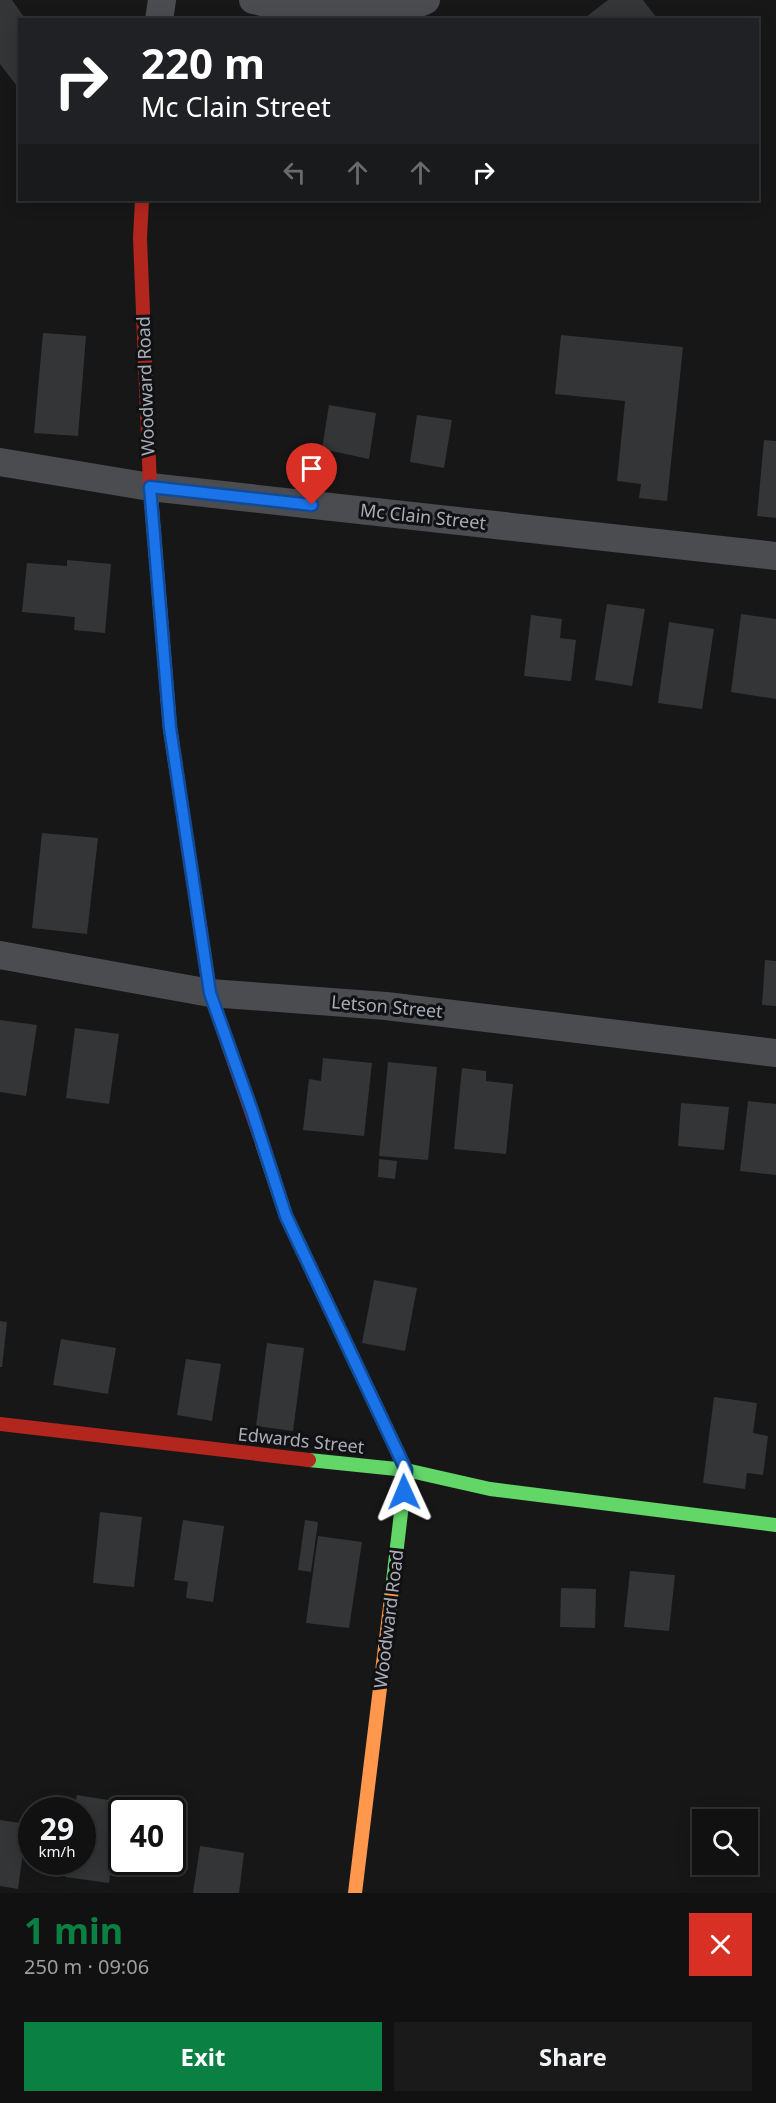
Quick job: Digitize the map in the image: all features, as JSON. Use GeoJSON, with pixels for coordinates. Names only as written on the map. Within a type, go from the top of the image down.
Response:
{"type":"FeatureCollection","features":[{"type":"Feature","properties":{"kind":"street"},"geometry":{"type":"LineString","coordinates":[[159,18],[162,0]]}},
{"type":"Feature","properties":{"kind":"street"},"geometry":{"type":"LineString","coordinates":[[254,0],[285,7],[385,10],[420,4],[426,0]]}},
{"type":"Feature","properties":{"kind":"street","name":"Woodward Road"},"geometry":{"type":"LineString","coordinates":[[142,201],[140,238],[150,487],[170,728],[210,993],[286,1216],[406,1470],[355,1893]]}},
{"type":"Feature","properties":{"kind":"street","name":"Mc Clain Street"},"geometry":{"type":"LineString","coordinates":[[0,462],[150,487],[776,556]]}},
{"type":"Feature","properties":{"kind":"street","name":"Letson Street"},"geometry":{"type":"LineString","coordinates":[[0,955],[210,993],[386,1006],[776,1053]]}},
{"type":"Feature","properties":{"kind":"street","name":"Edwards Street"},"geometry":{"type":"LineString","coordinates":[[0,1424],[246,1454],[406,1470],[490,1489],[776,1525]]}},
{"type":"Feature","properties":{"kind":"building"},"geometry":{"type":"Polygon","coordinates":[[[0,0],[12,0],[25,18],[18,18],[18,87],[0,64],[0,0]]]}},
{"type":"Feature","properties":{"kind":"building"},"geometry":{"type":"Polygon","coordinates":[[[608,0],[643,0],[656,17],[655,18],[585,18],[608,0]]]}},
{"type":"Feature","properties":{"kind":"building"},"geometry":{"type":"Polygon","coordinates":[[[43,333],[86,336],[78,436],[34,433],[43,333]]]}},
{"type":"Feature","properties":{"kind":"building"},"geometry":{"type":"Polygon","coordinates":[[[561,335],[683,347],[667,501],[639,498],[641,484],[617,481],[625,401],[555,394],[561,335]]]}},
{"type":"Feature","properties":{"kind":"building"},"geometry":{"type":"Polygon","coordinates":[[[329,405],[376,413],[369,459],[322,449],[329,405]]]}},
{"type":"Feature","properties":{"kind":"building"},"geometry":{"type":"Polygon","coordinates":[[[417,415],[452,420],[444,468],[410,462],[417,415]]]}},
{"type":"Feature","properties":{"kind":"building"},"geometry":{"type":"Polygon","coordinates":[[[764,440],[776,441],[776,518],[757,516],[764,440]]]}},
{"type":"Feature","properties":{"kind":"building"},"geometry":{"type":"Polygon","coordinates":[[[67,560],[111,564],[105,633],[74,630],[75,617],[22,612],[27,563],[67,566],[67,560]]]}},
{"type":"Feature","properties":{"kind":"building"},"geometry":{"type":"Polygon","coordinates":[[[607,604],[645,609],[632,686],[595,680],[607,604]]]}},
{"type":"Feature","properties":{"kind":"building"},"geometry":{"type":"Polygon","coordinates":[[[741,614],[776,619],[776,699],[731,692],[741,614]]]}},
{"type":"Feature","properties":{"kind":"building"},"geometry":{"type":"Polygon","coordinates":[[[531,615],[562,619],[560,638],[576,640],[571,681],[524,676],[531,615]]]}},
{"type":"Feature","properties":{"kind":"building"},"geometry":{"type":"Polygon","coordinates":[[[669,622],[714,629],[702,709],[658,703],[669,622]]]}},
{"type":"Feature","properties":{"kind":"building"},"geometry":{"type":"Polygon","coordinates":[[[42,833],[98,838],[87,934],[32,928],[42,833]]]}},
{"type":"Feature","properties":{"kind":"building"},"geometry":{"type":"Polygon","coordinates":[[[765,960],[776,961],[776,1006],[762,1005],[765,960]]]}},
{"type":"Feature","properties":{"kind":"building"},"geometry":{"type":"Polygon","coordinates":[[[0,1020],[37,1025],[26,1096],[0,1092],[0,1020]]]}},
{"type":"Feature","properties":{"kind":"building"},"geometry":{"type":"Polygon","coordinates":[[[75,1028],[119,1034],[109,1104],[66,1098],[75,1028]]]}},
{"type":"Feature","properties":{"kind":"building"},"geometry":{"type":"Polygon","coordinates":[[[323,1058],[372,1063],[364,1136],[303,1130],[309,1079],[321,1081],[323,1058]]]}},
{"type":"Feature","properties":{"kind":"building"},"geometry":{"type":"Polygon","coordinates":[[[388,1062],[437,1067],[428,1160],[379,1156],[388,1062]]]}},
{"type":"Feature","properties":{"kind":"building"},"geometry":{"type":"Polygon","coordinates":[[[462,1068],[486,1071],[486,1081],[513,1084],[506,1154],[454,1149],[462,1068]]]}},
{"type":"Feature","properties":{"kind":"building"},"geometry":{"type":"Polygon","coordinates":[[[748,1101],[776,1104],[776,1175],[740,1171],[748,1101]]]}},
{"type":"Feature","properties":{"kind":"building"},"geometry":{"type":"Polygon","coordinates":[[[681,1103],[729,1107],[724,1150],[678,1146],[681,1103]]]}},
{"type":"Feature","properties":{"kind":"building"},"geometry":{"type":"Polygon","coordinates":[[[379,1159],[397,1161],[395,1179],[378,1177],[379,1159]]]}},
{"type":"Feature","properties":{"kind":"building"},"geometry":{"type":"Polygon","coordinates":[[[374,1280],[417,1288],[405,1351],[362,1343],[374,1280]]]}},
{"type":"Feature","properties":{"kind":"building"},"geometry":{"type":"Polygon","coordinates":[[[0,1321],[7,1322],[2,1367],[0,1367],[0,1321]]]}},
{"type":"Feature","properties":{"kind":"building"},"geometry":{"type":"Polygon","coordinates":[[[61,1339],[116,1348],[108,1394],[53,1385],[61,1339]]]}},
{"type":"Feature","properties":{"kind":"building"},"geometry":{"type":"Polygon","coordinates":[[[267,1343],[304,1348],[293,1431],[256,1426],[267,1343]]]}},
{"type":"Feature","properties":{"kind":"building"},"geometry":{"type":"Polygon","coordinates":[[[186,1359],[221,1364],[212,1421],[177,1415],[186,1359]]]}},
{"type":"Feature","properties":{"kind":"building"},"geometry":{"type":"Polygon","coordinates":[[[714,1397],[757,1403],[753,1433],[768,1436],[763,1475],[747,1473],[745,1489],[703,1483],[714,1397]]]}},
{"type":"Feature","properties":{"kind":"building"},"geometry":{"type":"Polygon","coordinates":[[[100,1512],[142,1517],[134,1587],[93,1583],[100,1512]]]}},
{"type":"Feature","properties":{"kind":"building"},"geometry":{"type":"Polygon","coordinates":[[[183,1520],[224,1526],[213,1602],[186,1598],[188,1582],[174,1580],[183,1520]]]}},
{"type":"Feature","properties":{"kind":"building"},"geometry":{"type":"Polygon","coordinates":[[[305,1520],[318,1522],[311,1572],[298,1570],[305,1520]]]}},
{"type":"Feature","properties":{"kind":"building"},"geometry":{"type":"Polygon","coordinates":[[[318,1536],[362,1542],[349,1628],[306,1623],[318,1536]]]}},
{"type":"Feature","properties":{"kind":"building"},"geometry":{"type":"Polygon","coordinates":[[[630,1571],[675,1575],[669,1631],[624,1627],[630,1571]]]}},
{"type":"Feature","properties":{"kind":"building"},"geometry":{"type":"Polygon","coordinates":[[[561,1588],[596,1589],[595,1628],[560,1627],[561,1588]]]}},
{"type":"Feature","properties":{"kind":"building"},"geometry":{"type":"Polygon","coordinates":[[[96,1798],[108,1800],[109,1883],[65,1877],[65,1875],[96,1875],[96,1798]]]}},
{"type":"Feature","properties":{"kind":"building"},"geometry":{"type":"Polygon","coordinates":[[[0,1820],[18,1823],[18,1875],[20,1875],[18,1889],[0,1886],[0,1820]]]}},
{"type":"Feature","properties":{"kind":"building"},"geometry":{"type":"Polygon","coordinates":[[[200,1846],[244,1853],[239,1893],[193,1893],[200,1846]]]}},
{"type":"Feature","properties":{"kind":"traffic: fast"},"geometry":{"type":"LineString","coordinates":[[150,486],[170,728],[176,768]]}},
{"type":"Feature","properties":{"kind":"traffic: fast"},"geometry":{"type":"LineString","coordinates":[[262,1143],[286,1216],[406,1470],[391,1598]]}},
{"type":"Feature","properties":{"kind":"traffic: fast"},"geometry":{"type":"LineString","coordinates":[[309,1460],[406,1470],[490,1489],[776,1525]]}},
{"type":"Feature","properties":{"kind":"traffic: slow"},"geometry":{"type":"LineString","coordinates":[[355,1893],[391,1598]]}},
{"type":"Feature","properties":{"kind":"traffic: jam"},"geometry":{"type":"LineString","coordinates":[[142,201],[140,238],[150,486]]}},
{"type":"Feature","properties":{"kind":"traffic: jam"},"geometry":{"type":"LineString","coordinates":[[176,768],[210,993],[262,1143]]}},
{"type":"Feature","properties":{"kind":"traffic: jam"},"geometry":{"type":"LineString","coordinates":[[0,1424],[309,1460]]}},
{"type":"Feature","properties":{"kind":"route"},"geometry":{"type":"LineString","coordinates":[[312,505],[150,487],[170,728],[210,993],[286,1216],[406,1470],[404,1492]]}}]}
